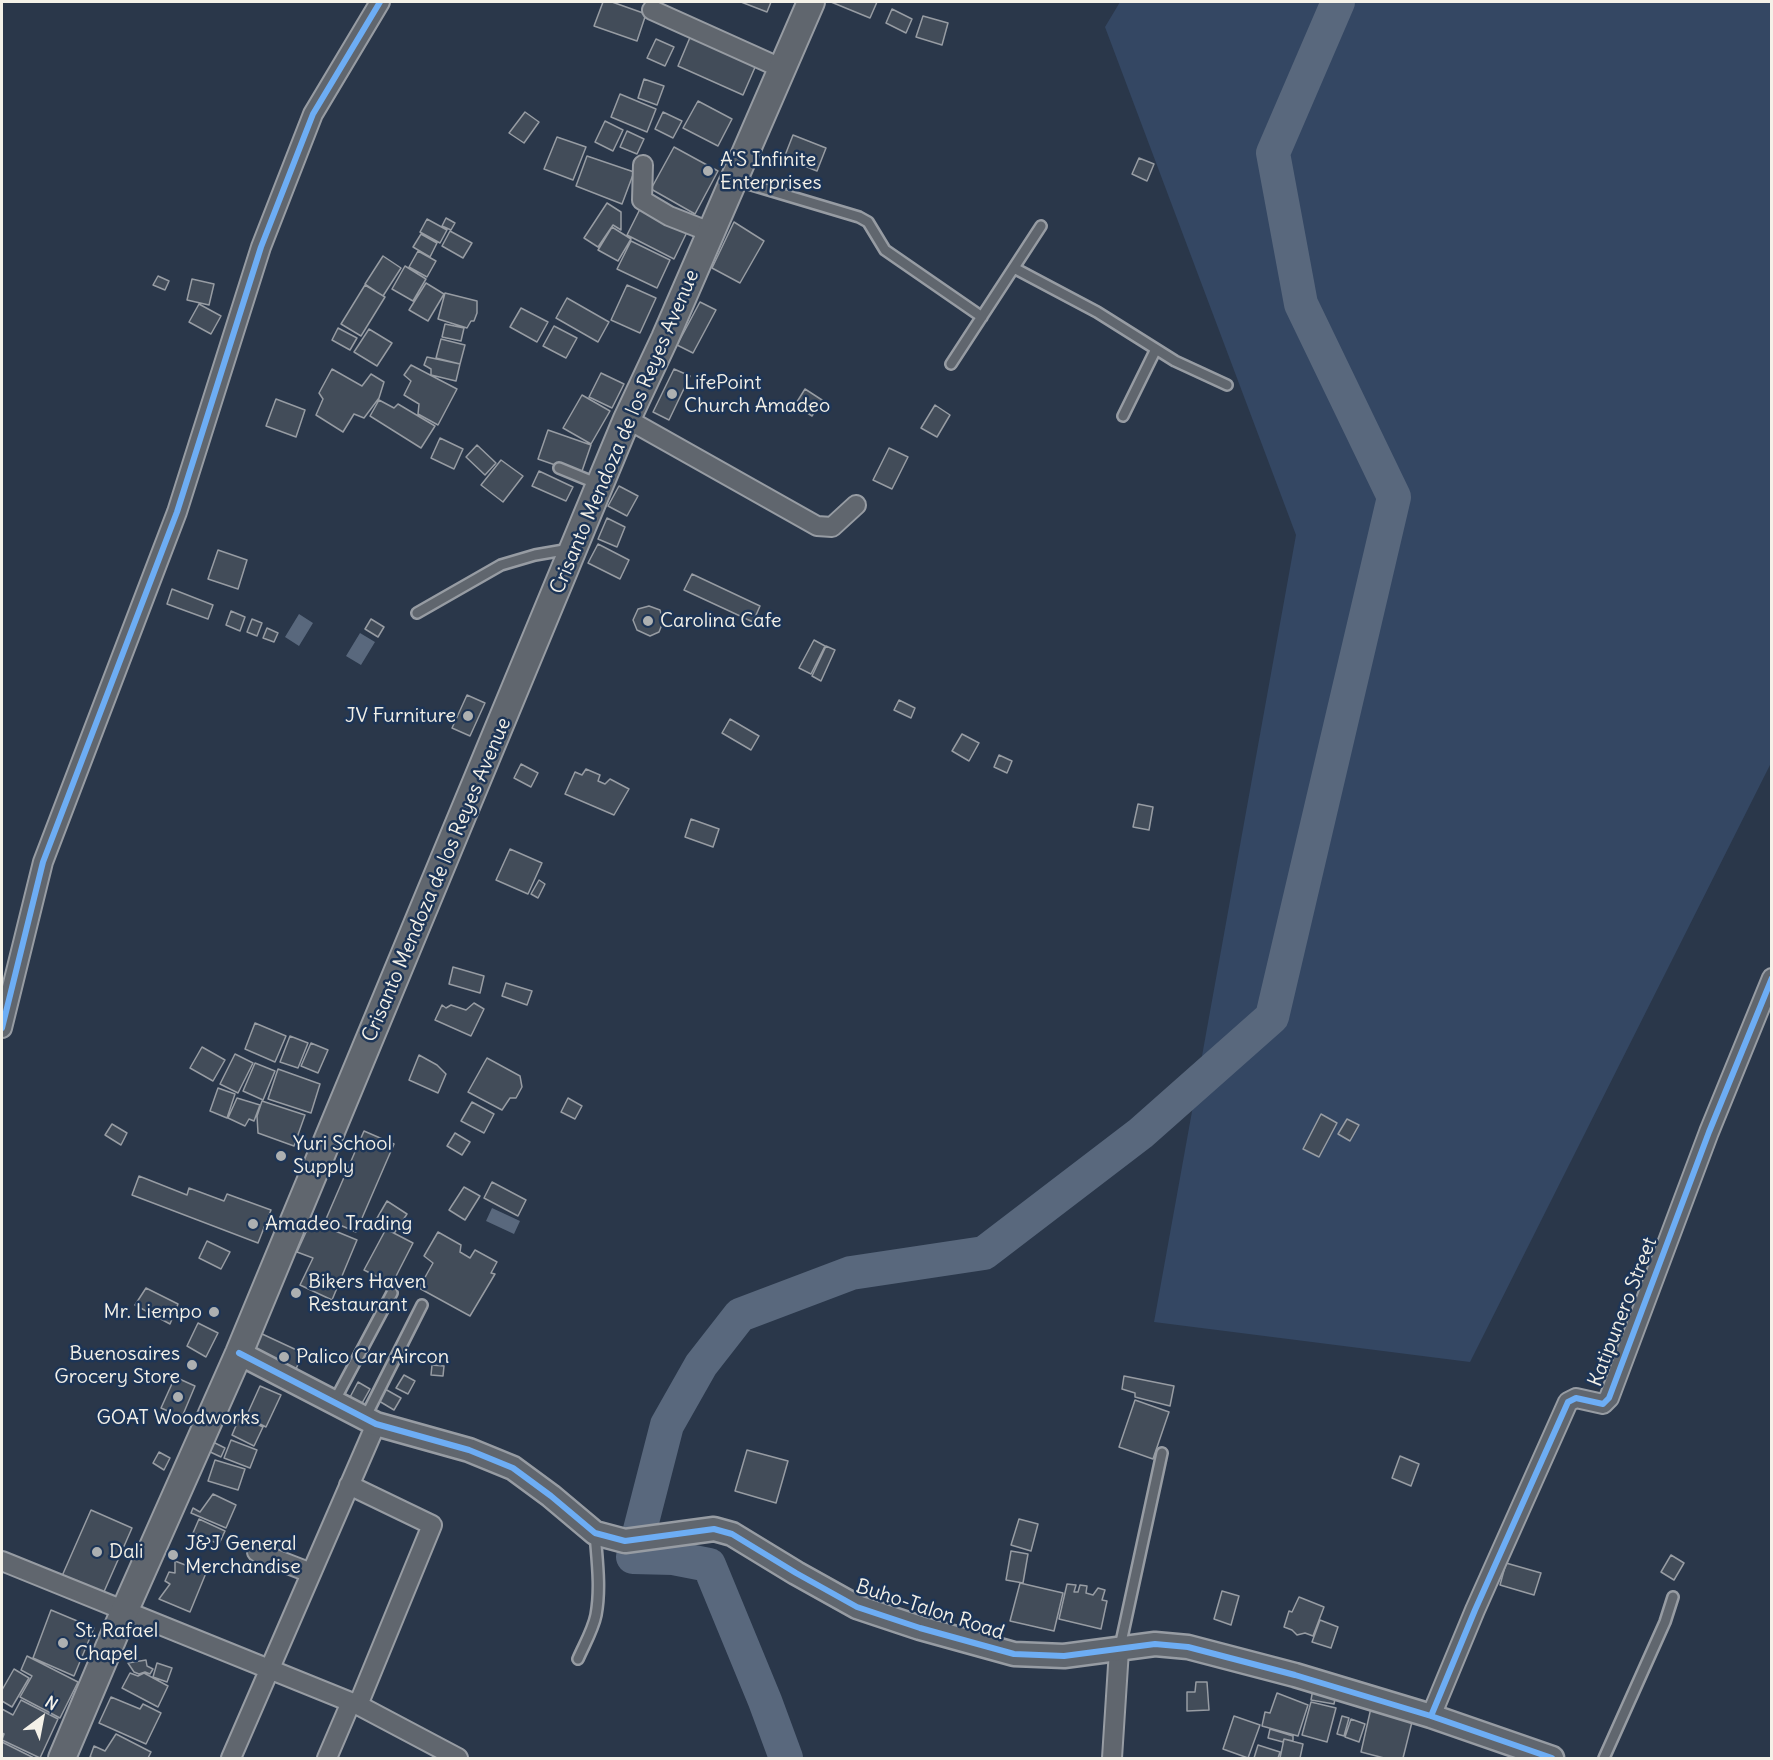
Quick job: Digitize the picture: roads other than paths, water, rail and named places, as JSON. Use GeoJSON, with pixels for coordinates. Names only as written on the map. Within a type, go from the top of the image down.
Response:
{"type":"FeatureCollection","features":[{"type":"Feature","properties":{"kind":"main road","name":"Crisanto Mendoza de los Reyes Avenue"},"geometry":{"type":"LineString","coordinates":[[62,1758],[239,1353],[574,551],[627,418],[665,338],[811,2]]}},
{"type":"Feature","properties":{"kind":"street"},"geometry":{"type":"LineString","coordinates":[[2,1028],[43,862],[177,512],[261,247],[313,114],[380,2]]}},
{"type":"Feature","properties":{"kind":"street"},"geometry":{"type":"LineString","coordinates":[[652,10],[783,69]]}},
{"type":"Feature","properties":{"kind":"street"},"geometry":{"type":"LineString","coordinates":[[643,165],[642,200],[669,216],[710,232]]}},
{"type":"Feature","properties":{"kind":"street"},"geometry":{"type":"LineString","coordinates":[[627,418],[817,526],[832,527],[856,505]]}},
{"type":"Feature","properties":{"kind":"street","name":"Katipunero Street"},"geometry":{"type":"LineString","coordinates":[[1431,1716],[1475,1610],[1568,1402],[1576,1398],[1603,1404],[1609,1398],[1709,1132],[1772,978]]}},
{"type":"Feature","properties":{"kind":"street","name":"Buho-Talon Road"},"geometry":{"type":"LineString","coordinates":[[239,1353],[370,1421],[469,1450],[513,1468],[595,1533],[625,1541],[714,1529],[732,1534],[857,1607],[920,1628],[1014,1654],[1064,1656],[1155,1644],[1188,1647],[1295,1675],[1431,1716],[1552,1758]]}},
{"type":"Feature","properties":{"kind":"street"},"geometry":{"type":"LineString","coordinates":[[231,1758],[349,1485],[370,1421]]}},
{"type":"Feature","properties":{"kind":"street"},"geometry":{"type":"LineString","coordinates":[[327,1758],[355,1704],[432,1525],[349,1485]]}},
{"type":"Feature","properties":{"kind":"street"},"geometry":{"type":"LineString","coordinates":[[257,1552],[311,1573]]}},
{"type":"Feature","properties":{"kind":"street"},"geometry":{"type":"LineString","coordinates":[[2,1561],[355,1704],[427,1751],[458,1758]]}},
{"type":"Feature","properties":{"kind":"street"},"geometry":{"type":"LineString","coordinates":[[1112,1758],[1119,1650]]}},
{"type":"Feature","properties":{"kind":"lane"},"geometry":{"type":"LineString","coordinates":[[733,180],[859,217],[868,222],[885,250],[982,317]]}},
{"type":"Feature","properties":{"kind":"lane"},"geometry":{"type":"LineString","coordinates":[[951,364],[1041,226]]}},
{"type":"Feature","properties":{"kind":"lane"},"geometry":{"type":"LineString","coordinates":[[1014,268],[1097,312],[1175,361],[1227,385]]}},
{"type":"Feature","properties":{"kind":"lane"},"geometry":{"type":"LineString","coordinates":[[1123,416],[1156,349]]}},
{"type":"Feature","properties":{"kind":"lane"},"geometry":{"type":"LineString","coordinates":[[559,468],[600,485]]}},
{"type":"Feature","properties":{"kind":"lane"},"geometry":{"type":"LineString","coordinates":[[417,613],[501,565],[559,550],[574,551]]}},
{"type":"Feature","properties":{"kind":"lane"},"geometry":{"type":"LineString","coordinates":[[333,1402],[392,1293]]}},
{"type":"Feature","properties":{"kind":"lane"},"geometry":{"type":"LineString","coordinates":[[370,1421],[422,1305]]}},
{"type":"Feature","properties":{"kind":"lane"},"geometry":{"type":"LineString","coordinates":[[1119,1650],[1161,1453]]}},
{"type":"Feature","properties":{"kind":"lane"},"geometry":{"type":"LineString","coordinates":[[578,1659],[594,1623],[598,1605],[595,1533]]}},
{"type":"Feature","properties":{"kind":"lane"},"geometry":{"type":"LineString","coordinates":[[1605,1758],[1665,1622],[1672,1597]]}},
{"type":"Feature","properties":{"kind":"waterway"},"geometry":{"type":"LineString","coordinates":[[786,1758],[709,1565],[673,1558],[633,1557],[667,1425],[701,1365],[740,1315],[851,1273],[984,1253],[1141,1133],[1272,1017],[1394,497],[1301,304],[1273,153],[1338,2]]}},
{"type":"Feature","properties":{"kind":"place","name":"A'S Infinite Enterprises"},"geometry":{"type":"Point","coordinates":[708,171]}},
{"type":"Feature","properties":{"kind":"place","name":"LifePoint Church Amadeo"},"geometry":{"type":"Point","coordinates":[672,394]}},
{"type":"Feature","properties":{"kind":"place","name":"Carolina Cafe"},"geometry":{"type":"Point","coordinates":[648,621]}},
{"type":"Feature","properties":{"kind":"place","name":"JV Furniture"},"geometry":{"type":"Point","coordinates":[468,716]}},
{"type":"Feature","properties":{"kind":"place","name":"Yuri School Supply"},"geometry":{"type":"Point","coordinates":[281,1156]}},
{"type":"Feature","properties":{"kind":"place","name":"Amadeo Trading"},"geometry":{"type":"Point","coordinates":[253,1224]}},
{"type":"Feature","properties":{"kind":"place","name":"Bikers Haven Restaurant"},"geometry":{"type":"Point","coordinates":[296,1293]}},
{"type":"Feature","properties":{"kind":"place","name":"Mr. Liempo"},"geometry":{"type":"Point","coordinates":[214,1312]}},
{"type":"Feature","properties":{"kind":"place","name":"Palico Car Aircon"},"geometry":{"type":"Point","coordinates":[284,1357]}},
{"type":"Feature","properties":{"kind":"place","name":"Buenosaires Grocery Store"},"geometry":{"type":"Point","coordinates":[192,1365]}},
{"type":"Feature","properties":{"kind":"place","name":"GOAT Woodworks"},"geometry":{"type":"Point","coordinates":[178,1397]}},
{"type":"Feature","properties":{"kind":"place","name":"Dali"},"geometry":{"type":"Point","coordinates":[97,1552]}},
{"type":"Feature","properties":{"kind":"place","name":"J&J General Merchandise"},"geometry":{"type":"Point","coordinates":[173,1555]}},
{"type":"Feature","properties":{"kind":"place","name":"St. Rafael Chapel"},"geometry":{"type":"Point","coordinates":[63,1643]}}]}
